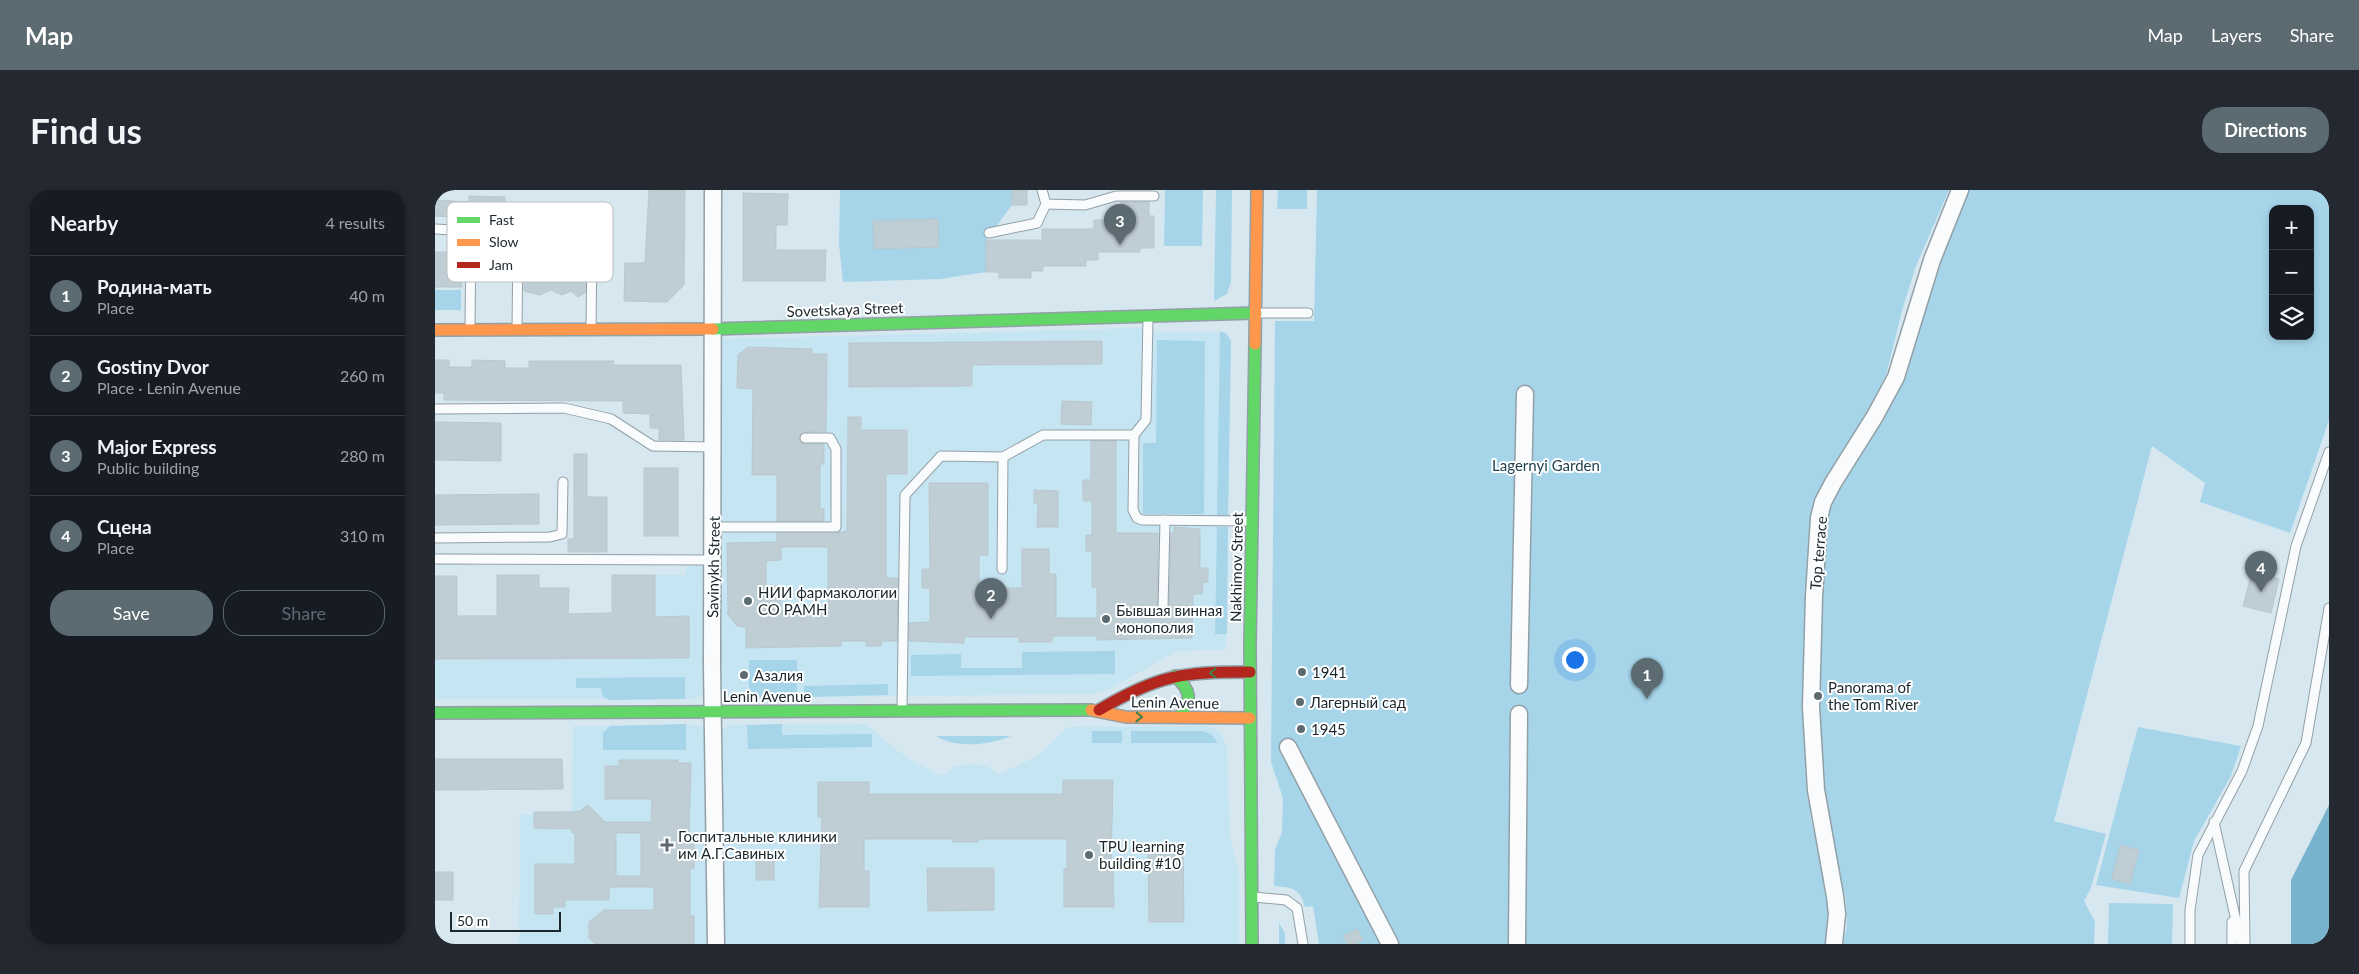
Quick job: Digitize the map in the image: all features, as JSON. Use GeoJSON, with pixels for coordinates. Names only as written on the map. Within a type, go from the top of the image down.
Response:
{"type":"FeatureCollection","features":[{"type":"Feature","properties":{"kind":"main road","name":"Nakhimov Street"},"geometry":{"type":"LineString","coordinates":[[1252,944],[1250,672],[1257,190]]}},
{"type":"Feature","properties":{"kind":"main road","name":"Sovetskaya Street"},"geometry":{"type":"LineString","coordinates":[[435,330],[713,329],[1148,314],[1255,313]]}},
{"type":"Feature","properties":{"kind":"main road","name":"Lenin Avenue"},"geometry":{"type":"LineString","coordinates":[[1099,710],[1139,687],[1175,676],[1250,672]]}},
{"type":"Feature","properties":{"kind":"main road"},"geometry":{"type":"LineString","coordinates":[[1175,676],[1186,685],[1190,698],[1187,708],[1179,717]]}},
{"type":"Feature","properties":{"kind":"main road","name":"Lenin Avenue"},"geometry":{"type":"LineString","coordinates":[[435,713],[1099,710],[1126,717],[1250,718]]}},
{"type":"Feature","properties":{"kind":"street","name":"Savinykh Street"},"geometry":{"type":"LineString","coordinates":[[713,190],[713,711],[716,944]]}},
{"type":"Feature","properties":{"kind":"street","name":"Top terrace"},"geometry":{"type":"LineString","coordinates":[[1833,944],[1836,928],[1835,896],[1816,790],[1811,716],[1813,623],[1819,518],[1823,502],[1833,483],[1875,416],[1896,377],[1932,260],[1960,190]]}},
{"type":"Feature","properties":{"kind":"street"},"geometry":{"type":"LineString","coordinates":[[1519,685],[1525,394]]}},
{"type":"Feature","properties":{"kind":"street"},"geometry":{"type":"LineString","coordinates":[[1517,944],[1519,714]]}},
{"type":"Feature","properties":{"kind":"street"},"geometry":{"type":"LineString","coordinates":[[1288,747],[1390,944]]}},
{"type":"Feature","properties":{"kind":"lane"},"geometry":{"type":"LineString","coordinates":[[989,233],[1037,223],[1046,204],[1042,190]]}},
{"type":"Feature","properties":{"kind":"lane"},"geometry":{"type":"LineString","coordinates":[[1046,204],[1085,205],[1116,196],[1153,196]]}},
{"type":"Feature","properties":{"kind":"lane"},"geometry":{"type":"LineString","coordinates":[[470,282],[470,331]]}},
{"type":"Feature","properties":{"kind":"lane"},"geometry":{"type":"LineString","coordinates":[[517,282],[517,331]]}},
{"type":"Feature","properties":{"kind":"lane"},"geometry":{"type":"LineString","coordinates":[[591,330],[592,282]]}},
{"type":"Feature","properties":{"kind":"lane"},"geometry":{"type":"LineString","coordinates":[[1255,313],[1308,313]]}},
{"type":"Feature","properties":{"kind":"lane"},"geometry":{"type":"LineString","coordinates":[[1148,314],[1146,420],[1134,435],[1134,513],[1139,519],[1252,520]]}},
{"type":"Feature","properties":{"kind":"lane"},"geometry":{"type":"LineString","coordinates":[[435,409],[564,408],[611,419],[653,446],[714,447]]}},
{"type":"Feature","properties":{"kind":"lane"},"geometry":{"type":"LineString","coordinates":[[902,711],[905,495],[941,456],[1003,457],[1043,435],[1134,435]]}},
{"type":"Feature","properties":{"kind":"lane"},"geometry":{"type":"LineString","coordinates":[[714,527],[836,527],[836,448],[831,438],[805,438]]}},
{"type":"Feature","properties":{"kind":"lane"},"geometry":{"type":"LineString","coordinates":[[2190,944],[2190,910],[2198,855],[2242,771],[2259,726],[2296,546],[2329,452]]}},
{"type":"Feature","properties":{"kind":"lane"},"geometry":{"type":"LineString","coordinates":[[1001,569],[1003,457]]}},
{"type":"Feature","properties":{"kind":"lane"},"geometry":{"type":"LineString","coordinates":[[435,538],[550,537],[562,534],[563,482]]}},
{"type":"Feature","properties":{"kind":"lane"},"geometry":{"type":"LineString","coordinates":[[1163,609],[1165,520]]}},
{"type":"Feature","properties":{"kind":"lane"},"geometry":{"type":"LineString","coordinates":[[435,559],[713,560]]}},
{"type":"Feature","properties":{"kind":"lane"},"geometry":{"type":"LineString","coordinates":[[2243,944],[2244,871],[2306,743],[2329,608]]}},
{"type":"Feature","properties":{"kind":"lane"},"geometry":{"type":"LineString","coordinates":[[2214,822],[2232,909],[2243,944]]}},
{"type":"Feature","properties":{"kind":"lane"},"geometry":{"type":"LineString","coordinates":[[1251,897],[1286,900],[1297,908],[1303,944]]}},
{"type":"Feature","properties":{"kind":"lane"},"geometry":{"type":"LineString","coordinates":[[2232,909],[2232,944]]}},
{"type":"Feature","properties":{"kind":"shaded area"},"geometry":{"type":"Polygon","coordinates":[[[1143,328],[1143,331],[1223,332],[1231,338],[1226,648],[1220,650],[1177,651],[1113,687],[1094,694],[731,698],[722,694],[720,689],[721,339],[1143,328]]]}},
{"type":"Feature","properties":{"kind":"shaded area"},"geometry":{"type":"Polygon","coordinates":[[[686,566],[702,566],[704,689],[703,694],[696,699],[435,699],[435,616],[612,613],[655,621],[655,575],[686,575],[686,566]]]}},
{"type":"Feature","properties":{"kind":"shaded area"},"geometry":{"type":"Polygon","coordinates":[[[867,724],[891,746],[916,763],[942,776],[954,767],[970,764],[986,766],[998,774],[1037,756],[1068,727],[1206,726],[1216,729],[1227,746],[1230,838],[1239,871],[1239,944],[722,944],[721,730],[729,725],[867,724]]]}},
{"type":"Feature","properties":{"kind":"shaded area"},"geometry":{"type":"Polygon","coordinates":[[[702,725],[706,733],[709,944],[519,944],[520,815],[572,811],[573,726],[702,725]]]}},
{"type":"Feature","properties":{"kind":"shaded area"},"geometry":{"type":"Polygon","coordinates":[[[2329,805],[2329,944],[2291,944],[2291,880],[2329,805]]]}},
{"type":"Feature","properties":{"kind":"green space"},"geometry":{"type":"Polygon","coordinates":[[[840,190],[1012,190],[1012,205],[986,240],[986,272],[940,279],[843,282],[839,244],[840,190]]]}},
{"type":"Feature","properties":{"kind":"green space"},"geometry":{"type":"Polygon","coordinates":[[[1165,190],[1203,190],[1202,246],[1164,246],[1165,190]]]}},
{"type":"Feature","properties":{"kind":"green space"},"geometry":{"type":"Polygon","coordinates":[[[1216,190],[1232,190],[1231,282],[1227,294],[1214,301],[1216,190]]]}},
{"type":"Feature","properties":{"kind":"green space"},"geometry":{"type":"Polygon","coordinates":[[[1278,190],[1307,190],[1307,209],[1277,209],[1278,190]]]}},
{"type":"Feature","properties":{"kind":"green space","name":"Lagernyi Garden"},"geometry":{"type":"Polygon","coordinates":[[[1317,190],[1949,190],[1916,266],[1903,307],[1886,375],[1813,514],[1807,567],[1805,744],[1811,819],[1830,899],[1828,944],[1319,944],[1313,906],[1305,907],[1298,892],[1286,887],[1274,886],[1275,850],[1282,832],[1283,798],[1271,762],[1275,321],[1314,321],[1317,190]]]}},
{"type":"Feature","properties":{"kind":"green space"},"geometry":{"type":"Polygon","coordinates":[[[1969,190],[2329,190],[2329,420],[2290,533],[2200,502],[2205,483],[2152,446],[2054,821],[2106,834],[2091,888],[2084,901],[2095,922],[2094,944],[1843,944],[1847,926],[1846,901],[1824,801],[1820,756],[1821,592],[1827,513],[1931,286],[1969,190]]]}},
{"type":"Feature","properties":{"kind":"green space"},"geometry":{"type":"Polygon","coordinates":[[[435,290],[461,290],[461,310],[435,310],[435,290]]]}},
{"type":"Feature","properties":{"kind":"green space"},"geometry":{"type":"Polygon","coordinates":[[[1220,331],[1226,333],[1231,341],[1228,516],[1217,516],[1220,331]]]}},
{"type":"Feature","properties":{"kind":"green space"},"geometry":{"type":"Polygon","coordinates":[[[1157,340],[1205,341],[1204,514],[1143,514],[1143,443],[1156,443],[1157,340]]]}},
{"type":"Feature","properties":{"kind":"green space"},"geometry":{"type":"Polygon","coordinates":[[[1217,527],[1228,527],[1227,634],[1215,634],[1217,527]]]}},
{"type":"Feature","properties":{"kind":"green space"},"geometry":{"type":"Polygon","coordinates":[[[1115,651],[1115,674],[911,676],[911,655],[961,654],[961,668],[1022,668],[1022,652],[1115,651]]]}},
{"type":"Feature","properties":{"kind":"green space"},"geometry":{"type":"Polygon","coordinates":[[[749,660],[797,660],[797,697],[749,698],[749,660]]]}},
{"type":"Feature","properties":{"kind":"green space"},"geometry":{"type":"Polygon","coordinates":[[[685,677],[685,699],[609,700],[603,697],[601,688],[576,688],[576,678],[685,677]]]}},
{"type":"Feature","properties":{"kind":"green space"},"geometry":{"type":"Polygon","coordinates":[[[888,684],[888,695],[804,697],[804,686],[888,684]]]}},
{"type":"Feature","properties":{"kind":"green space"},"geometry":{"type":"Polygon","coordinates":[[[686,724],[686,750],[603,750],[603,733],[610,726],[686,724]]]}},
{"type":"Feature","properties":{"kind":"green space"},"geometry":{"type":"Polygon","coordinates":[[[782,724],[782,735],[872,734],[872,747],[748,749],[747,725],[782,724]]]}},
{"type":"Feature","properties":{"kind":"green space"},"geometry":{"type":"Polygon","coordinates":[[[2138,727],[2241,746],[2231,776],[2194,841],[2179,898],[2096,885],[2138,727]]]}},
{"type":"Feature","properties":{"kind":"green space"},"geometry":{"type":"Polygon","coordinates":[[[1092,731],[1122,731],[1122,743],[1092,743],[1092,731]]]}},
{"type":"Feature","properties":{"kind":"green space"},"geometry":{"type":"Polygon","coordinates":[[[1131,731],[1203,731],[1211,734],[1218,743],[1131,743],[1131,731]]]}},
{"type":"Feature","properties":{"kind":"green space"},"geometry":{"type":"Polygon","coordinates":[[[936,736],[1011,736],[993,742],[963,744],[953,743],[936,736]]]}},
{"type":"Feature","properties":{"kind":"green space"},"geometry":{"type":"Polygon","coordinates":[[[2109,903],[2173,904],[2172,944],[2108,944],[2109,903]]]}},
{"type":"Feature","properties":{"kind":"green space"},"geometry":{"type":"Polygon","coordinates":[[[1279,923],[1285,933],[1285,944],[1279,944],[1279,923]]]}},
{"type":"Feature","properties":{"kind":"building"},"geometry":{"type":"Polygon","coordinates":[[[649,190],[685,190],[684,285],[667,302],[624,301],[625,263],[645,263],[649,190]]]}},
{"type":"Feature","properties":{"kind":"building"},"geometry":{"type":"Polygon","coordinates":[[[1012,190],[1027,190],[1027,205],[1012,205],[1012,190]]]}},
{"type":"Feature","properties":{"kind":"building"},"geometry":{"type":"Polygon","coordinates":[[[743,193],[788,194],[787,225],[776,225],[776,250],[826,250],[825,281],[743,281],[743,193]]]}},
{"type":"Feature","properties":{"kind":"building"},"geometry":{"type":"Polygon","coordinates":[[[469,196],[505,197],[505,202],[469,202],[469,196]]]}},
{"type":"Feature","properties":{"kind":"building"},"geometry":{"type":"Polygon","coordinates":[[[435,200],[469,202],[447,202],[447,217],[435,216],[435,200]]]}},
{"type":"Feature","properties":{"kind":"building"},"geometry":{"type":"Polygon","coordinates":[[[1121,202],[1149,202],[1149,216],[1154,216],[1154,248],[1140,248],[1140,252],[1098,252],[1098,260],[1086,260],[1086,266],[1043,266],[1043,271],[1031,271],[1031,278],[999,278],[999,272],[986,272],[986,240],[1042,240],[1042,229],[1094,229],[1094,220],[1121,220],[1121,202]]]}},
{"type":"Feature","properties":{"kind":"building"},"geometry":{"type":"Polygon","coordinates":[[[938,219],[939,247],[874,249],[873,221],[938,219]]]}},
{"type":"Feature","properties":{"kind":"building"},"geometry":{"type":"Polygon","coordinates":[[[435,252],[447,252],[447,282],[462,282],[462,287],[435,287],[435,252]]]}},
{"type":"Feature","properties":{"kind":"building"},"geometry":{"type":"Polygon","coordinates":[[[524,282],[585,282],[585,293],[578,297],[571,291],[562,295],[551,290],[540,295],[524,291],[524,282]]]}},
{"type":"Feature","properties":{"kind":"building"},"geometry":{"type":"Polygon","coordinates":[[[1102,341],[1102,364],[972,365],[972,386],[849,387],[849,343],[1102,341]]]}},
{"type":"Feature","properties":{"kind":"building"},"geometry":{"type":"Polygon","coordinates":[[[748,347],[812,349],[812,354],[827,354],[826,431],[805,432],[799,438],[800,442],[805,444],[824,444],[824,464],[820,464],[820,509],[824,509],[824,521],[777,521],[777,475],[752,475],[753,389],[737,388],[738,355],[748,347]]]}},
{"type":"Feature","properties":{"kind":"building"},"geometry":{"type":"Polygon","coordinates":[[[435,360],[449,360],[449,367],[472,367],[472,360],[505,361],[505,368],[529,368],[529,361],[614,361],[613,365],[681,365],[684,440],[659,440],[659,428],[650,428],[650,414],[623,413],[623,401],[444,400],[444,393],[435,393],[435,360]]]}},
{"type":"Feature","properties":{"kind":"building"},"geometry":{"type":"Polygon","coordinates":[[[1062,401],[1092,402],[1091,425],[1061,424],[1062,401]]]}},
{"type":"Feature","properties":{"kind":"building"},"geometry":{"type":"Polygon","coordinates":[[[848,417],[861,417],[861,430],[907,430],[907,474],[886,474],[886,578],[898,578],[897,641],[882,641],[881,646],[866,646],[866,641],[841,641],[841,646],[746,648],[746,627],[737,626],[728,615],[727,543],[777,542],[777,533],[836,533],[847,531],[848,417]],[[781,547],[781,560],[766,561],[766,586],[781,586],[781,610],[828,609],[828,547],[781,547]]]}},
{"type":"Feature","properties":{"kind":"building"},"geometry":{"type":"Polygon","coordinates":[[[435,422],[501,423],[501,461],[435,460],[435,422]]]}},
{"type":"Feature","properties":{"kind":"building"},"geometry":{"type":"Polygon","coordinates":[[[1091,441],[1116,441],[1116,533],[1158,533],[1157,609],[1160,615],[1166,614],[1169,609],[1171,533],[1174,533],[1174,527],[1200,529],[1200,568],[1208,568],[1208,582],[1203,582],[1202,594],[1193,594],[1192,638],[1097,640],[1097,636],[1052,636],[1052,642],[1019,642],[1019,637],[964,637],[964,643],[909,641],[909,623],[930,622],[930,588],[922,588],[922,569],[930,569],[929,483],[988,483],[988,555],[979,555],[979,588],[1022,588],[1022,549],[1049,549],[1049,574],[1056,574],[1056,618],[1097,618],[1097,587],[1092,587],[1092,551],[1086,551],[1086,535],[1092,535],[1092,501],[1083,501],[1083,480],[1091,480],[1091,441]]]}},
{"type":"Feature","properties":{"kind":"building"},"geometry":{"type":"Polygon","coordinates":[[[574,454],[587,454],[587,497],[607,497],[607,552],[568,552],[568,539],[574,539],[574,454]]]}},
{"type":"Feature","properties":{"kind":"building"},"geometry":{"type":"Polygon","coordinates":[[[644,468],[678,468],[678,536],[644,536],[644,468]]]}},
{"type":"Feature","properties":{"kind":"building"},"geometry":{"type":"Polygon","coordinates":[[[1034,490],[1058,491],[1058,527],[1037,527],[1038,503],[1034,503],[1034,490]]]}},
{"type":"Feature","properties":{"kind":"building"},"geometry":{"type":"Polygon","coordinates":[[[539,494],[539,524],[435,525],[435,495],[539,494]]]}},
{"type":"Feature","properties":{"kind":"building"},"geometry":{"type":"Polygon","coordinates":[[[2252,572],[2279,579],[2271,613],[2243,606],[2252,572]]]}},
{"type":"Feature","properties":{"kind":"building"},"geometry":{"type":"Polygon","coordinates":[[[497,575],[539,575],[539,588],[569,588],[568,614],[612,613],[612,575],[655,575],[655,617],[689,616],[689,658],[435,659],[435,576],[457,576],[457,616],[497,616],[497,575]]]}},
{"type":"Feature","properties":{"kind":"building"},"geometry":{"type":"Polygon","coordinates":[[[435,759],[562,759],[563,789],[435,790],[435,759]]]}},
{"type":"Feature","properties":{"kind":"building"},"geometry":{"type":"Polygon","coordinates":[[[619,760],[678,760],[678,763],[691,763],[689,837],[694,837],[694,868],[690,869],[690,916],[694,916],[694,944],[596,944],[589,938],[589,922],[604,910],[654,910],[654,887],[609,887],[609,900],[565,900],[565,907],[553,907],[553,914],[535,914],[535,864],[575,864],[575,833],[572,833],[572,829],[534,828],[534,812],[580,811],[588,805],[605,822],[651,822],[652,799],[605,799],[605,766],[619,766],[619,760]],[[616,833],[616,876],[641,876],[641,833],[616,833]]]}},
{"type":"Feature","properties":{"kind":"building","name":"TPU learning building #10"},"geometry":{"type":"Polygon","coordinates":[[[1063,780],[1113,780],[1111,868],[1113,868],[1114,907],[1064,907],[1064,869],[1067,869],[1067,839],[978,839],[978,842],[953,842],[953,839],[864,839],[864,871],[869,871],[869,907],[819,907],[822,817],[818,817],[818,782],[869,782],[869,794],[1063,794],[1063,780]]]}},
{"type":"Feature","properties":{"kind":"building"},"geometry":{"type":"Polygon","coordinates":[[[1183,844],[1184,922],[1149,922],[1148,845],[1183,844]]]}},
{"type":"Feature","properties":{"kind":"building"},"geometry":{"type":"Polygon","coordinates":[[[2120,845],[2139,850],[2130,884],[2112,879],[2120,845]]]}},
{"type":"Feature","properties":{"kind":"building"},"geometry":{"type":"Polygon","coordinates":[[[756,855],[774,855],[774,880],[756,880],[756,855]]]}},
{"type":"Feature","properties":{"kind":"building"},"geometry":{"type":"Polygon","coordinates":[[[927,868],[994,868],[994,910],[928,911],[927,868]]]}},
{"type":"Feature","properties":{"kind":"building"},"geometry":{"type":"Polygon","coordinates":[[[435,872],[453,872],[453,900],[435,900],[435,872]]]}},
{"type":"Feature","properties":{"kind":"building"},"geometry":{"type":"Polygon","coordinates":[[[1357,929],[1363,940],[1355,944],[1347,944],[1343,936],[1357,929]]]}},
{"type":"Feature","properties":{"kind":"traffic: fast"},"geometry":{"type":"LineString","coordinates":[[713,329],[1256,313]]}},
{"type":"Feature","properties":{"kind":"traffic: fast"},"geometry":{"type":"LineString","coordinates":[[1252,944],[1250,645],[1255,344]]}},
{"type":"Feature","properties":{"kind":"traffic: fast"},"geometry":{"type":"LineString","coordinates":[[1175,676],[1184,686],[1188,696],[1187,706],[1179,717]]}},
{"type":"Feature","properties":{"kind":"traffic: fast"},"geometry":{"type":"LineString","coordinates":[[435,713],[1091,710]]}},
{"type":"Feature","properties":{"kind":"traffic: slow"},"geometry":{"type":"LineString","coordinates":[[1255,344],[1257,190]]}},
{"type":"Feature","properties":{"kind":"traffic: slow"},"geometry":{"type":"LineString","coordinates":[[435,330],[713,329]]}},
{"type":"Feature","properties":{"kind":"traffic: slow"},"geometry":{"type":"LineString","coordinates":[[1091,710],[1126,717],[1250,718]]}},
{"type":"Feature","properties":{"kind":"traffic: jam"},"geometry":{"type":"LineString","coordinates":[[1099,710],[1138,689],[1171,678],[1206,673],[1250,672]]}},
{"type":"Feature","properties":{"kind":"place","name":"Major Express"},"geometry":{"type":"Point","coordinates":[1120,245]}},
{"type":"Feature","properties":{"kind":"place","name":"Сцена"},"geometry":{"type":"Point","coordinates":[2261,592]}},
{"type":"Feature","properties":{"kind":"place","name":"НИИ фармакологии СО РАМН"},"geometry":{"type":"Point","coordinates":[748,601]}},
{"type":"Feature","properties":{"kind":"place","name":"Gostiny Dvor"},"geometry":{"type":"Point","coordinates":[991,619]}},
{"type":"Feature","properties":{"kind":"place","name":"Бывшая винная монополия"},"geometry":{"type":"Point","coordinates":[1106,619]}},
{"type":"Feature","properties":{"kind":"place","name":"1941"},"geometry":{"type":"Point","coordinates":[1302,672]}},
{"type":"Feature","properties":{"kind":"place","name":"Азалия"},"geometry":{"type":"Point","coordinates":[744,675]}},
{"type":"Feature","properties":{"kind":"place","name":"Panorama of the Tom River"},"geometry":{"type":"Point","coordinates":[1818,696]}},
{"type":"Feature","properties":{"kind":"place","name":"Родина-мать"},"geometry":{"type":"Point","coordinates":[1647,699]}},
{"type":"Feature","properties":{"kind":"place","name":"Лагерный сад"},"geometry":{"type":"Point","coordinates":[1300,702]}},
{"type":"Feature","properties":{"kind":"place","name":"1945"},"geometry":{"type":"Point","coordinates":[1301,729]}},
{"type":"Feature","properties":{"kind":"place","name":"Госпитальные клиники им А.Г.Савиных"},"geometry":{"type":"Point","coordinates":[667,845]}},
{"type":"Feature","properties":{"kind":"place","name":"TPU learning building #10"},"geometry":{"type":"Point","coordinates":[1089,855]}}]}
